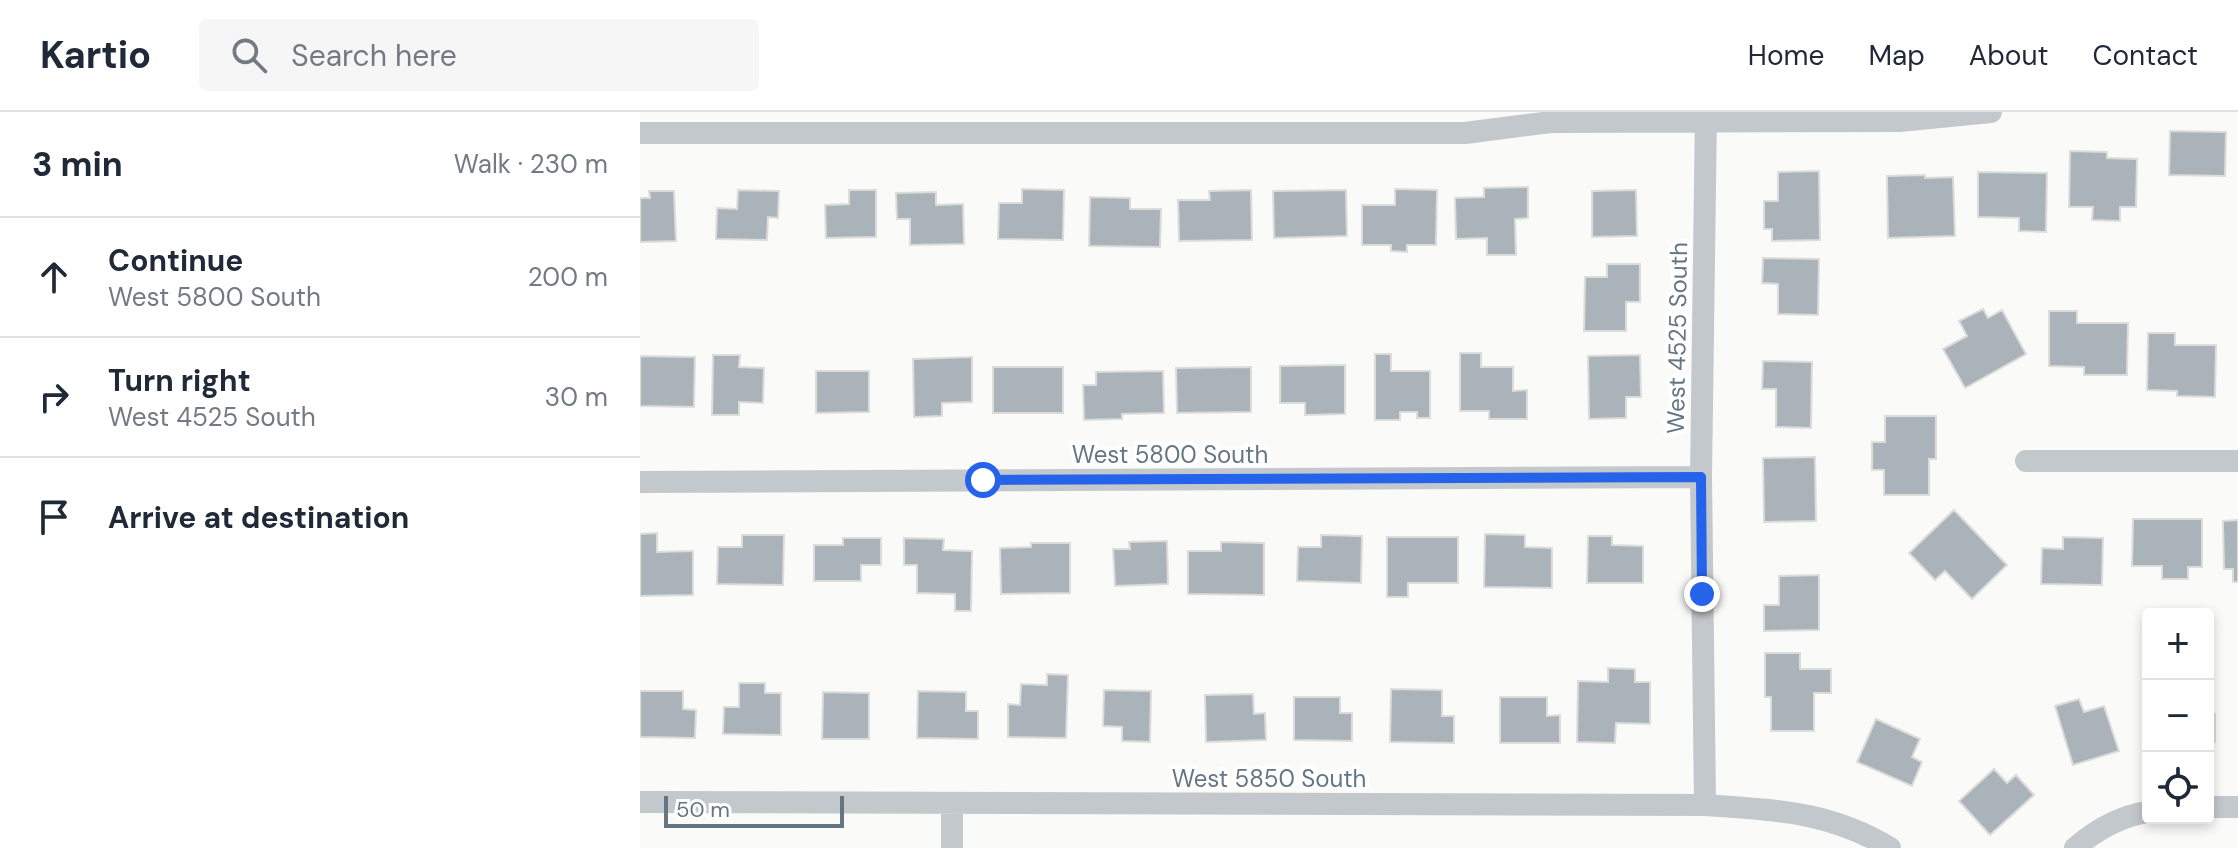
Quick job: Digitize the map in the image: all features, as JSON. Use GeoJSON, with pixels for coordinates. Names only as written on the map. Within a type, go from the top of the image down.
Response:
{"type":"FeatureCollection","features":[{"type":"Feature","properties":{"kind":"street"},"geometry":{"type":"LineString","coordinates":[[640,133],[1465,133],[1551,122],[1706,117],[1899,121],[1991,112]]}},
{"type":"Feature","properties":{"kind":"street","name":"West 4525 South"},"geometry":{"type":"LineString","coordinates":[[1705,805],[1701,477],[1706,117]]}},
{"type":"Feature","properties":{"kind":"street"},"geometry":{"type":"LineString","coordinates":[[2026,461],[2238,461]]}},
{"type":"Feature","properties":{"kind":"street","name":"West 5800 South"},"geometry":{"type":"LineString","coordinates":[[640,482],[1701,477]]}},
{"type":"Feature","properties":{"kind":"street","name":"West 5850 South"},"geometry":{"type":"LineString","coordinates":[[640,802],[1705,805],[1801,813],[1863,831],[1890,848]]}},
{"type":"Feature","properties":{"kind":"street"},"geometry":{"type":"LineString","coordinates":[[952,804],[952,848]]}},
{"type":"Feature","properties":{"kind":"street"},"geometry":{"type":"LineString","coordinates":[[2214,807],[2238,807]]}},
{"type":"Feature","properties":{"kind":"street"},"geometry":{"type":"LineString","coordinates":[[2075,848],[2091,835],[2129,815],[2142,813]]}},
{"type":"Feature","properties":{"kind":"building"},"geometry":{"type":"Polygon","coordinates":[[[2170,131],[2226,132],[2225,176],[2169,175],[2170,131]]]}},
{"type":"Feature","properties":{"kind":"building"},"geometry":{"type":"Polygon","coordinates":[[[2070,151],[2107,152],[2107,158],[2137,159],[2136,207],[2120,207],[2120,221],[2092,220],[2093,207],[2069,207],[2070,151]]]}},
{"type":"Feature","properties":{"kind":"building"},"geometry":{"type":"Polygon","coordinates":[[[1819,171],[1820,240],[1772,241],[1772,229],[1764,229],[1764,201],[1778,201],[1778,172],[1819,171]]]}},
{"type":"Feature","properties":{"kind":"building"},"geometry":{"type":"Polygon","coordinates":[[[1978,172],[2047,173],[2046,232],[2019,231],[2019,218],[1978,217],[1978,172]]]}},
{"type":"Feature","properties":{"kind":"building"},"geometry":{"type":"Polygon","coordinates":[[[1925,175],[1925,178],[1953,177],[1955,236],[1888,238],[1887,176],[1925,175]]]}},
{"type":"Feature","properties":{"kind":"building"},"geometry":{"type":"Polygon","coordinates":[[[1528,187],[1528,218],[1515,219],[1516,255],[1487,255],[1487,238],[1456,239],[1455,198],[1484,197],[1484,188],[1528,187]]]}},
{"type":"Feature","properties":{"kind":"building"},"geometry":{"type":"Polygon","coordinates":[[[1022,189],[1064,190],[1063,240],[998,239],[999,203],[1022,203],[1022,189]]]}},
{"type":"Feature","properties":{"kind":"building"},"geometry":{"type":"Polygon","coordinates":[[[1395,189],[1437,190],[1436,245],[1407,245],[1407,252],[1391,251],[1391,245],[1362,245],[1362,205],[1395,205],[1395,189]]]}},
{"type":"Feature","properties":{"kind":"building"},"geometry":{"type":"Polygon","coordinates":[[[738,190],[779,191],[778,218],[768,217],[767,240],[716,239],[717,208],[737,209],[738,190]]]}},
{"type":"Feature","properties":{"kind":"building"},"geometry":{"type":"Polygon","coordinates":[[[849,190],[876,190],[876,237],[826,238],[825,205],[849,204],[849,190]]]}},
{"type":"Feature","properties":{"kind":"building"},"geometry":{"type":"Polygon","coordinates":[[[1251,190],[1252,240],[1179,241],[1178,200],[1210,200],[1209,191],[1251,190]]]}},
{"type":"Feature","properties":{"kind":"building"},"geometry":{"type":"Polygon","coordinates":[[[1346,190],[1347,236],[1274,238],[1273,191],[1346,190]]]}},
{"type":"Feature","properties":{"kind":"building"},"geometry":{"type":"Polygon","coordinates":[[[1636,190],[1637,236],[1592,237],[1592,191],[1636,190]]]}},
{"type":"Feature","properties":{"kind":"building"},"geometry":{"type":"Polygon","coordinates":[[[649,191],[674,191],[676,241],[640,242],[640,198],[650,198],[649,191]]]}},
{"type":"Feature","properties":{"kind":"building"},"geometry":{"type":"Polygon","coordinates":[[[936,192],[936,205],[963,204],[964,244],[910,245],[910,219],[897,219],[896,193],[936,192]]]}},
{"type":"Feature","properties":{"kind":"building"},"geometry":{"type":"Polygon","coordinates":[[[1090,197],[1130,198],[1130,209],[1161,209],[1160,247],[1089,246],[1090,197]]]}},
{"type":"Feature","properties":{"kind":"building"},"geometry":{"type":"Polygon","coordinates":[[[1763,258],[1819,259],[1818,315],[1778,314],[1778,284],[1762,283],[1763,258]]]}},
{"type":"Feature","properties":{"kind":"building"},"geometry":{"type":"Polygon","coordinates":[[[1607,264],[1640,264],[1640,302],[1626,302],[1626,331],[1584,331],[1585,277],[1607,277],[1607,264]]]}},
{"type":"Feature","properties":{"kind":"building"},"geometry":{"type":"Polygon","coordinates":[[[1983,309],[1988,318],[2002,310],[2026,354],[1965,388],[1943,349],[1967,336],[1959,321],[1983,309]]]}},
{"type":"Feature","properties":{"kind":"building"},"geometry":{"type":"Polygon","coordinates":[[[2049,311],[2077,311],[2077,323],[2128,323],[2127,375],[2084,375],[2084,367],[2049,366],[2049,311]]]}},
{"type":"Feature","properties":{"kind":"building"},"geometry":{"type":"Polygon","coordinates":[[[2148,333],[2175,333],[2175,345],[2216,345],[2215,397],[2177,396],[2177,391],[2147,390],[2148,333]]]}},
{"type":"Feature","properties":{"kind":"building"},"geometry":{"type":"Polygon","coordinates":[[[1460,353],[1481,353],[1481,367],[1513,367],[1513,391],[1527,390],[1527,419],[1489,419],[1489,411],[1460,411],[1460,353]]]}},
{"type":"Feature","properties":{"kind":"building"},"geometry":{"type":"Polygon","coordinates":[[[1375,354],[1391,354],[1391,371],[1430,371],[1430,418],[1417,418],[1417,412],[1400,412],[1400,420],[1375,420],[1375,354]]]}},
{"type":"Feature","properties":{"kind":"building"},"geometry":{"type":"Polygon","coordinates":[[[713,355],[740,355],[739,367],[764,368],[763,403],[739,402],[739,415],[712,415],[713,355]]]}},
{"type":"Feature","properties":{"kind":"building"},"geometry":{"type":"Polygon","coordinates":[[[1640,355],[1641,397],[1626,397],[1626,418],[1589,419],[1588,356],[1640,355]]]}},
{"type":"Feature","properties":{"kind":"building"},"geometry":{"type":"Polygon","coordinates":[[[640,356],[695,357],[694,407],[640,406],[640,356]]]}},
{"type":"Feature","properties":{"kind":"building"},"geometry":{"type":"Polygon","coordinates":[[[972,357],[972,402],[942,403],[942,416],[914,417],[913,359],[972,357]]]}},
{"type":"Feature","properties":{"kind":"building"},"geometry":{"type":"Polygon","coordinates":[[[1763,361],[1812,362],[1811,428],[1776,427],[1776,389],[1762,389],[1763,361]]]}},
{"type":"Feature","properties":{"kind":"building"},"geometry":{"type":"Polygon","coordinates":[[[1345,365],[1345,414],[1305,415],[1305,403],[1280,403],[1280,366],[1345,365]]]}},
{"type":"Feature","properties":{"kind":"building"},"geometry":{"type":"Polygon","coordinates":[[[993,367],[1063,367],[1063,413],[993,413],[993,367]]]}},
{"type":"Feature","properties":{"kind":"building"},"geometry":{"type":"Polygon","coordinates":[[[1251,367],[1251,412],[1177,413],[1176,368],[1251,367]]]}},
{"type":"Feature","properties":{"kind":"building"},"geometry":{"type":"Polygon","coordinates":[[[816,371],[869,371],[869,412],[816,413],[816,371]]]}},
{"type":"Feature","properties":{"kind":"building"},"geometry":{"type":"Polygon","coordinates":[[[1163,371],[1164,413],[1122,414],[1122,419],[1084,420],[1083,385],[1096,385],[1096,372],[1163,371]]]}},
{"type":"Feature","properties":{"kind":"building"},"geometry":{"type":"Polygon","coordinates":[[[1885,416],[1936,416],[1936,459],[1929,459],[1929,495],[1884,495],[1884,470],[1872,470],[1872,442],[1885,442],[1885,416]]]}},
{"type":"Feature","properties":{"kind":"building"},"geometry":{"type":"Polygon","coordinates":[[[1815,457],[1816,521],[1764,522],[1763,458],[1815,457]]]}},
{"type":"Feature","properties":{"kind":"building"},"geometry":{"type":"Polygon","coordinates":[[[1954,510],[2007,565],[1972,599],[1945,571],[1935,580],[1909,553],[1954,510]]]}},
{"type":"Feature","properties":{"kind":"building"},"geometry":{"type":"Polygon","coordinates":[[[2133,519],[2202,519],[2202,567],[2188,567],[2188,579],[2162,579],[2162,566],[2132,566],[2133,519]]]}},
{"type":"Feature","properties":{"kind":"building"},"geometry":{"type":"Polygon","coordinates":[[[2238,520],[2238,582],[2233,582],[2233,569],[2224,569],[2223,521],[2238,520]]]}},
{"type":"Feature","properties":{"kind":"building"},"geometry":{"type":"Polygon","coordinates":[[[657,533],[657,552],[693,551],[693,595],[640,596],[640,534],[657,533]]]}},
{"type":"Feature","properties":{"kind":"building"},"geometry":{"type":"Polygon","coordinates":[[[1485,534],[1525,535],[1525,547],[1552,548],[1552,588],[1484,587],[1485,534]]]}},
{"type":"Feature","properties":{"kind":"building"},"geometry":{"type":"Polygon","coordinates":[[[742,535],[784,535],[783,585],[717,584],[718,547],[742,547],[742,535]]]}},
{"type":"Feature","properties":{"kind":"building"},"geometry":{"type":"Polygon","coordinates":[[[1321,535],[1362,536],[1361,583],[1297,581],[1298,547],[1321,547],[1321,535]]]}},
{"type":"Feature","properties":{"kind":"building"},"geometry":{"type":"Polygon","coordinates":[[[1588,536],[1612,536],[1612,545],[1643,546],[1643,583],[1587,583],[1588,536]]]}},
{"type":"Feature","properties":{"kind":"building"},"geometry":{"type":"Polygon","coordinates":[[[1387,537],[1458,537],[1458,583],[1408,583],[1408,597],[1387,597],[1387,537]]]}},
{"type":"Feature","properties":{"kind":"building"},"geometry":{"type":"Polygon","coordinates":[[[2063,537],[2103,538],[2102,585],[2041,584],[2042,548],[2063,549],[2063,537]]]}},
{"type":"Feature","properties":{"kind":"building"},"geometry":{"type":"Polygon","coordinates":[[[843,538],[881,538],[881,565],[861,565],[861,581],[814,581],[814,545],[843,545],[843,538]]]}},
{"type":"Feature","properties":{"kind":"building"},"geometry":{"type":"Polygon","coordinates":[[[904,538],[944,539],[943,550],[972,551],[971,611],[955,611],[955,594],[917,593],[917,565],[904,565],[904,538]]]}},
{"type":"Feature","properties":{"kind":"building"},"geometry":{"type":"Polygon","coordinates":[[[1167,541],[1168,584],[1115,586],[1113,549],[1130,549],[1129,542],[1167,541]]]}},
{"type":"Feature","properties":{"kind":"building"},"geometry":{"type":"Polygon","coordinates":[[[1221,542],[1264,543],[1264,595],[1188,594],[1188,551],[1221,551],[1221,542]]]}},
{"type":"Feature","properties":{"kind":"building"},"geometry":{"type":"Polygon","coordinates":[[[1031,543],[1070,543],[1070,593],[1001,594],[1000,548],[1031,547],[1031,543]]]}},
{"type":"Feature","properties":{"kind":"building"},"geometry":{"type":"Polygon","coordinates":[[[1819,575],[1819,630],[1764,631],[1764,605],[1779,605],[1779,576],[1819,575]]]}},
{"type":"Feature","properties":{"kind":"building"},"geometry":{"type":"Polygon","coordinates":[[[1765,653],[1800,653],[1800,669],[1831,669],[1831,693],[1814,693],[1814,731],[1771,731],[1771,697],[1765,697],[1765,653]]]}},
{"type":"Feature","properties":{"kind":"building"},"geometry":{"type":"Polygon","coordinates":[[[1608,668],[1635,669],[1635,682],[1650,682],[1650,724],[1616,723],[1615,743],[1577,742],[1578,681],[1608,682],[1608,668]]]}},
{"type":"Feature","properties":{"kind":"building"},"geometry":{"type":"Polygon","coordinates":[[[1047,674],[1068,675],[1066,738],[1008,737],[1008,704],[1020,705],[1021,684],[1047,685],[1047,674]]]}},
{"type":"Feature","properties":{"kind":"building"},"geometry":{"type":"Polygon","coordinates":[[[739,683],[765,683],[765,693],[781,693],[781,735],[723,734],[724,707],[739,707],[739,683]]]}},
{"type":"Feature","properties":{"kind":"building"},"geometry":{"type":"Polygon","coordinates":[[[1391,689],[1442,690],[1442,716],[1454,716],[1454,743],[1390,742],[1391,689]]]}},
{"type":"Feature","properties":{"kind":"building"},"geometry":{"type":"Polygon","coordinates":[[[1104,690],[1151,691],[1150,742],[1122,741],[1122,727],[1103,726],[1104,690]]]}},
{"type":"Feature","properties":{"kind":"building"},"geometry":{"type":"Polygon","coordinates":[[[640,691],[683,691],[683,709],[696,710],[695,738],[640,737],[640,691]]]}},
{"type":"Feature","properties":{"kind":"building"},"geometry":{"type":"Polygon","coordinates":[[[918,691],[966,692],[966,711],[978,711],[978,739],[917,738],[918,691]]]}},
{"type":"Feature","properties":{"kind":"building"},"geometry":{"type":"Polygon","coordinates":[[[823,692],[869,693],[869,739],[822,739],[823,692]]]}},
{"type":"Feature","properties":{"kind":"building"},"geometry":{"type":"Polygon","coordinates":[[[1253,694],[1254,714],[1265,713],[1266,740],[1206,742],[1205,695],[1253,694]]]}},
{"type":"Feature","properties":{"kind":"building"},"geometry":{"type":"Polygon","coordinates":[[[1294,697],[1340,697],[1340,713],[1352,713],[1352,741],[1294,740],[1294,697]]]}},
{"type":"Feature","properties":{"kind":"building"},"geometry":{"type":"Polygon","coordinates":[[[1500,697],[1547,697],[1547,716],[1560,715],[1560,743],[1500,743],[1500,697]]]}},
{"type":"Feature","properties":{"kind":"building"},"geometry":{"type":"Polygon","coordinates":[[[2079,699],[2084,712],[2104,706],[2119,751],[2073,765],[2055,706],[2079,699]]]}},
{"type":"Feature","properties":{"kind":"building"},"geometry":{"type":"Polygon","coordinates":[[[1876,719],[1920,739],[1912,757],[1922,762],[1912,786],[1857,762],[1876,719]]]}},
{"type":"Feature","properties":{"kind":"building"},"geometry":{"type":"Polygon","coordinates":[[[1994,769],[2007,783],[2016,775],[2034,795],[1990,835],[1959,801],[1994,769]]]}},
{"type":"Feature","properties":{"kind":"route"},"geometry":{"type":"LineString","coordinates":[[983,480],[1701,477],[1702,594]]}}]}
